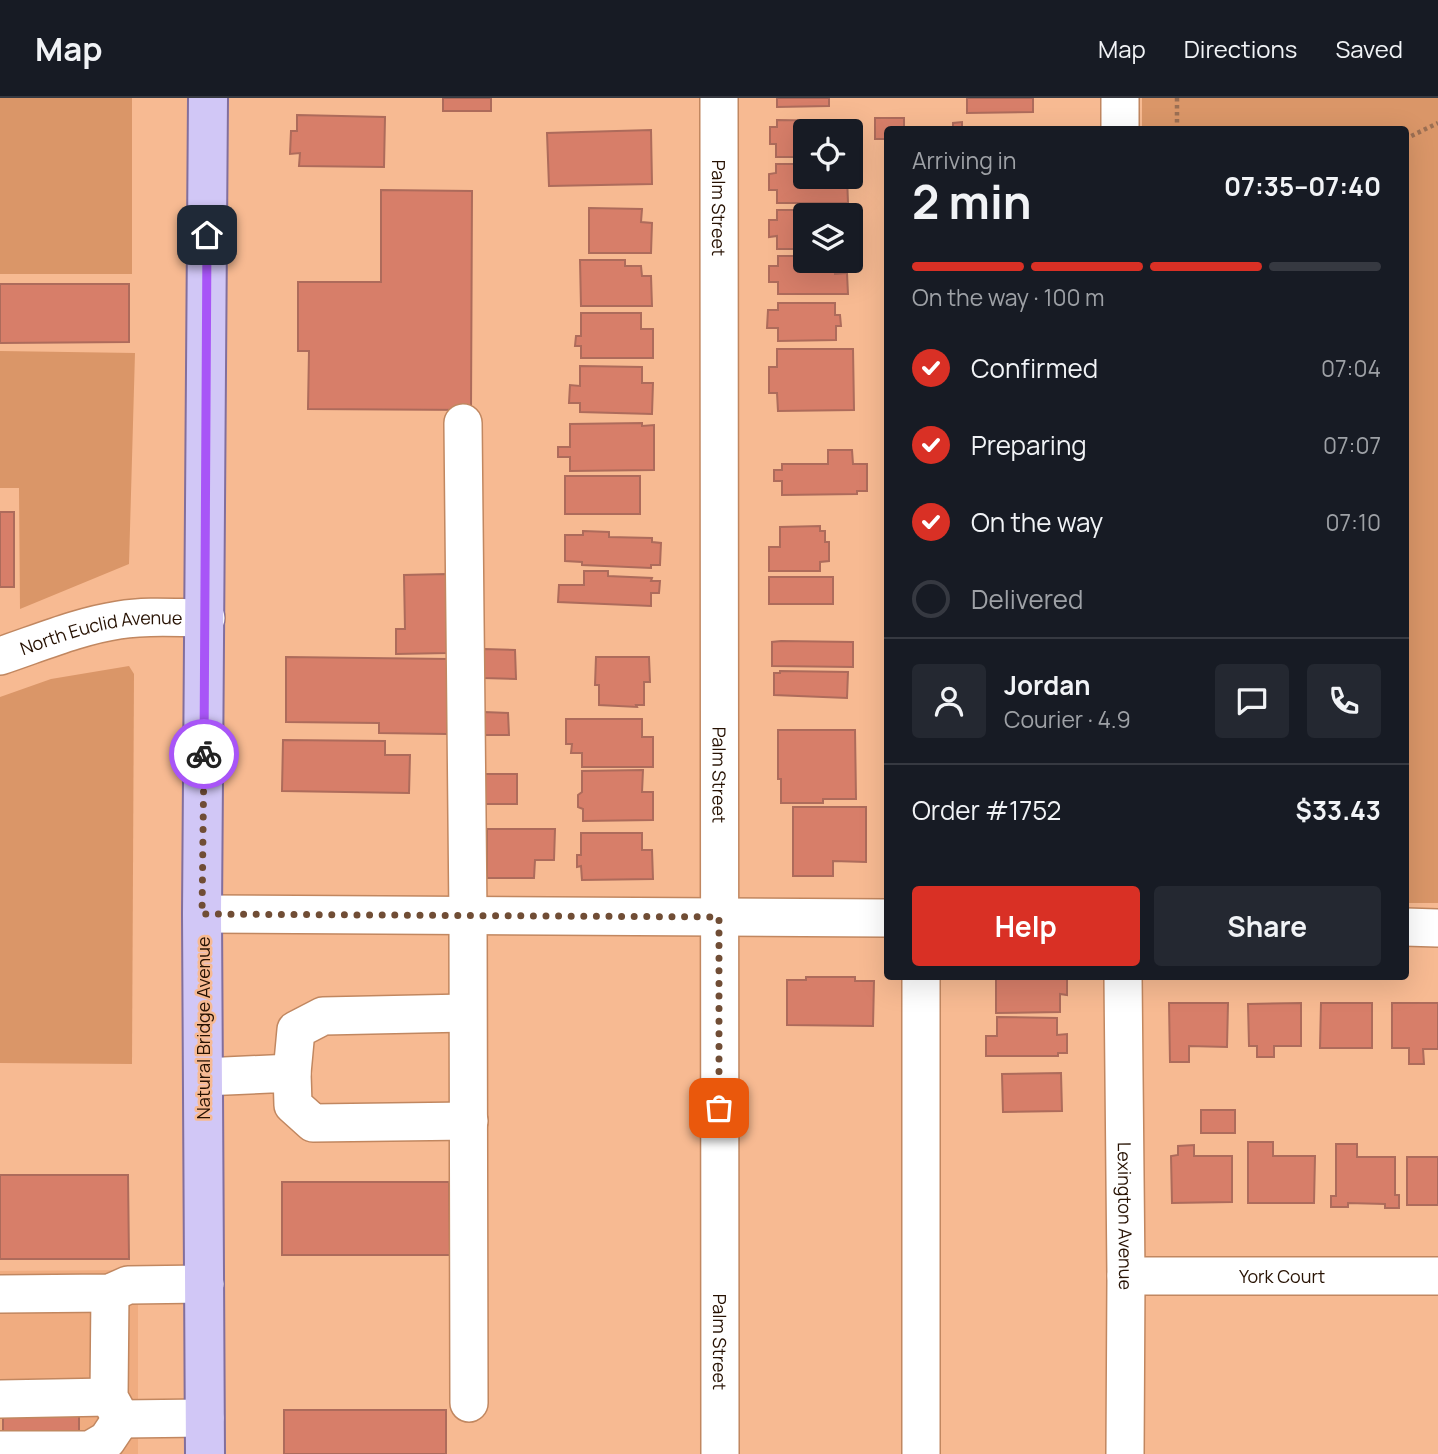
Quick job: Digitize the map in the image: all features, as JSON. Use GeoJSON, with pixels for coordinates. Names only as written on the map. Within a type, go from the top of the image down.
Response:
{"type":"FeatureCollection","features":[{"type":"Feature","properties":{"kind":"main road","name":"Natural Bridge Avenue"},"geometry":{"type":"LineString","coordinates":[[205,1436],[202,914],[208,98]]}},
{"type":"Feature","properties":{"kind":"street","name":"Palm Street"},"geometry":{"type":"LineString","coordinates":[[719,98],[720,1454]]}},
{"type":"Feature","properties":{"kind":"street"},"geometry":{"type":"LineString","coordinates":[[1120,98],[1121,126]]}},
{"type":"Feature","properties":{"kind":"street"},"geometry":{"type":"LineString","coordinates":[[463,423],[469,1403]]}},
{"type":"Feature","properties":{"kind":"street","name":"North Euclid Avenue"},"geometry":{"type":"LineString","coordinates":[[0,656],[118,620],[147,617],[206,618]]}},
{"type":"Feature","properties":{"kind":"street"},"geometry":{"type":"LineString","coordinates":[[202,914],[884,918]]}},
{"type":"Feature","properties":{"kind":"street"},"geometry":{"type":"LineString","coordinates":[[1409,927],[1438,928]]}},
{"type":"Feature","properties":{"kind":"street"},"geometry":{"type":"LineString","coordinates":[[921,980],[922,1454]]}},
{"type":"Feature","properties":{"kind":"street","name":"Lexington Avenue"},"geometry":{"type":"LineString","coordinates":[[1123,980],[1125,1454]]}},
{"type":"Feature","properties":{"kind":"street"},"geometry":{"type":"LineString","coordinates":[[467,1013],[323,1016],[296,1030],[292,1073],[293,1105],[313,1123],[468,1121]]}},
{"type":"Feature","properties":{"kind":"street"},"geometry":{"type":"LineString","coordinates":[[203,1077],[292,1073]]}},
{"type":"Feature","properties":{"kind":"street","name":"York Court"},"geometry":{"type":"LineString","coordinates":[[1126,1276],[1438,1276]]}},
{"type":"Feature","properties":{"kind":"street"},"geometry":{"type":"LineString","coordinates":[[0,1294],[110,1293],[128,1285],[205,1284]]}},
{"type":"Feature","properties":{"kind":"street"},"geometry":{"type":"LineString","coordinates":[[0,1450],[90,1450],[107,1440],[115,1408],[110,1293]]}},
{"type":"Feature","properties":{"kind":"street"},"geometry":{"type":"LineString","coordinates":[[0,1399],[115,1408],[205,1436]]}},
{"type":"Feature","properties":{"kind":"path"},"geometry":{"type":"LineString","coordinates":[[1177,98],[1177,126]]}},
{"type":"Feature","properties":{"kind":"path"},"geometry":{"type":"LineString","coordinates":[[1409,137],[1438,122]]}},
{"type":"Feature","properties":{"kind":"shaded area"},"geometry":{"type":"Polygon","coordinates":[[[0,98],[132,98],[132,274],[0,274],[0,98]]]}},
{"type":"Feature","properties":{"kind":"shaded area"},"geometry":{"type":"Polygon","coordinates":[[[1142,98],[1438,98],[1438,903],[1409,903],[1409,126],[1142,126],[1142,98]]]}},
{"type":"Feature","properties":{"kind":"shaded area"},"geometry":{"type":"Polygon","coordinates":[[[0,351],[135,353],[129,564],[20,609],[19,488],[0,488],[0,351]]]}},
{"type":"Feature","properties":{"kind":"shaded area"},"geometry":{"type":"Polygon","coordinates":[[[129,666],[134,674],[132,1064],[0,1063],[0,697],[51,679],[129,666]]]}},
{"type":"Feature","properties":{"kind":"shaded area"},"geometry":{"type":"Polygon","coordinates":[[[138,1270],[138,1454],[0,1454],[0,1271],[138,1270]]]}},
{"type":"Feature","properties":{"kind":"building"},"geometry":{"type":"Polygon","coordinates":[[[443,98],[491,98],[491,111],[443,111],[443,98]]]}},
{"type":"Feature","properties":{"kind":"building"},"geometry":{"type":"Polygon","coordinates":[[[777,98],[829,98],[829,106],[777,107],[777,98]]]}},
{"type":"Feature","properties":{"kind":"building"},"geometry":{"type":"Polygon","coordinates":[[[967,98],[1033,98],[1033,112],[967,113],[967,98]]]}},
{"type":"Feature","properties":{"kind":"building"},"geometry":{"type":"Polygon","coordinates":[[[297,115],[385,117],[384,167],[299,166],[300,153],[290,154],[291,131],[297,131],[297,115]]]}},
{"type":"Feature","properties":{"kind":"building"},"geometry":{"type":"Polygon","coordinates":[[[875,118],[904,118],[904,126],[884,126],[884,139],[875,139],[875,118]]]}},
{"type":"Feature","properties":{"kind":"building"},"geometry":{"type":"Polygon","coordinates":[[[777,120],[793,120],[793,157],[776,157],[776,144],[770,144],[770,127],[777,127],[777,120]]]}},
{"type":"Feature","properties":{"kind":"building"},"geometry":{"type":"Polygon","coordinates":[[[962,122],[962,126],[953,126],[953,123],[962,122]]]}},
{"type":"Feature","properties":{"kind":"building"},"geometry":{"type":"Polygon","coordinates":[[[651,130],[652,184],[549,186],[547,133],[651,130]]]}},
{"type":"Feature","properties":{"kind":"building"},"geometry":{"type":"Polygon","coordinates":[[[776,164],[793,164],[793,189],[847,189],[848,203],[777,203],[777,190],[769,190],[769,174],[776,173],[776,164]]]}},
{"type":"Feature","properties":{"kind":"building"},"geometry":{"type":"Polygon","coordinates":[[[381,190],[472,191],[471,410],[308,409],[309,351],[298,351],[298,282],[381,282],[381,190]]]}},
{"type":"Feature","properties":{"kind":"building"},"geometry":{"type":"Polygon","coordinates":[[[589,208],[642,209],[641,222],[652,223],[651,253],[589,253],[589,208]]]}},
{"type":"Feature","properties":{"kind":"building"},"geometry":{"type":"Polygon","coordinates":[[[777,210],[793,210],[793,249],[777,249],[777,236],[769,237],[769,220],[777,220],[777,210]]]}},
{"type":"Feature","properties":{"kind":"building"},"geometry":{"type":"Polygon","coordinates":[[[778,256],[793,256],[793,273],[847,273],[848,294],[778,294],[778,282],[769,282],[769,266],[778,266],[778,256]]]}},
{"type":"Feature","properties":{"kind":"building"},"geometry":{"type":"Polygon","coordinates":[[[580,260],[625,260],[625,266],[641,266],[642,276],[651,276],[652,306],[581,306],[580,260]]]}},
{"type":"Feature","properties":{"kind":"building"},"geometry":{"type":"Polygon","coordinates":[[[0,284],[129,284],[129,342],[0,343],[0,284]]]}},
{"type":"Feature","properties":{"kind":"building"},"geometry":{"type":"Polygon","coordinates":[[[778,303],[835,303],[835,315],[840,315],[841,326],[836,326],[836,340],[778,341],[778,328],[767,328],[768,310],[778,310],[778,303]]]}},
{"type":"Feature","properties":{"kind":"building"},"geometry":{"type":"Polygon","coordinates":[[[581,313],[641,313],[641,329],[653,329],[653,358],[581,358],[581,346],[575,346],[576,336],[581,336],[581,313]]]}},
{"type":"Feature","properties":{"kind":"building"},"geometry":{"type":"Polygon","coordinates":[[[777,349],[853,349],[854,410],[778,411],[777,393],[769,393],[769,367],[777,367],[777,349]]]}},
{"type":"Feature","properties":{"kind":"building"},"geometry":{"type":"Polygon","coordinates":[[[580,366],[642,367],[642,383],[653,383],[652,414],[580,412],[580,403],[569,403],[570,385],[580,386],[580,366]]]}},
{"type":"Feature","properties":{"kind":"building"},"geometry":{"type":"Polygon","coordinates":[[[642,423],[642,426],[654,425],[654,470],[570,471],[570,457],[558,457],[558,447],[570,447],[570,424],[642,423]]]}},
{"type":"Feature","properties":{"kind":"building"},"geometry":{"type":"Polygon","coordinates":[[[828,450],[852,450],[853,464],[867,464],[867,491],[857,491],[857,494],[782,495],[782,481],[774,481],[774,470],[782,470],[782,464],[828,464],[828,450]]]}},
{"type":"Feature","properties":{"kind":"building"},"geometry":{"type":"Polygon","coordinates":[[[565,476],[640,476],[640,514],[565,514],[565,476]]]}},
{"type":"Feature","properties":{"kind":"building"},"geometry":{"type":"Polygon","coordinates":[[[0,512],[14,512],[14,587],[0,587],[0,512]]]}},
{"type":"Feature","properties":{"kind":"building"},"geometry":{"type":"Polygon","coordinates":[[[820,526],[820,531],[825,531],[825,542],[829,542],[829,561],[820,562],[820,571],[769,571],[769,547],[780,547],[780,527],[820,526]]]}},
{"type":"Feature","properties":{"kind":"building"},"geometry":{"type":"Polygon","coordinates":[[[583,531],[609,532],[609,537],[652,538],[652,542],[661,543],[660,565],[651,565],[651,568],[582,565],[582,562],[565,561],[565,535],[583,535],[583,531]]]}},
{"type":"Feature","properties":{"kind":"building"},"geometry":{"type":"Polygon","coordinates":[[[584,571],[608,571],[608,576],[652,578],[651,581],[660,581],[659,593],[651,593],[651,606],[558,602],[559,585],[584,585],[584,571]]]}},
{"type":"Feature","properties":{"kind":"building"},"geometry":{"type":"Polygon","coordinates":[[[446,574],[447,653],[396,654],[396,629],[405,629],[404,575],[446,574]]]}},
{"type":"Feature","properties":{"kind":"building"},"geometry":{"type":"Polygon","coordinates":[[[769,577],[833,577],[833,604],[769,604],[769,577]]]}},
{"type":"Feature","properties":{"kind":"building"},"geometry":{"type":"Polygon","coordinates":[[[772,642],[853,642],[853,667],[772,666],[772,642]]]}},
{"type":"Feature","properties":{"kind":"building"},"geometry":{"type":"Polygon","coordinates":[[[484,649],[515,650],[516,679],[484,678],[484,649]]]}},
{"type":"Feature","properties":{"kind":"building"},"geometry":{"type":"Polygon","coordinates":[[[286,657],[448,659],[447,734],[379,733],[379,723],[286,722],[286,657]]]}},
{"type":"Feature","properties":{"kind":"building"},"geometry":{"type":"Polygon","coordinates":[[[596,657],[649,657],[650,682],[644,682],[644,705],[599,705],[599,685],[595,685],[596,657]]]}},
{"type":"Feature","properties":{"kind":"building"},"geometry":{"type":"Polygon","coordinates":[[[848,672],[847,698],[774,695],[774,673],[848,672]]]}},
{"type":"Feature","properties":{"kind":"building"},"geometry":{"type":"Polygon","coordinates":[[[484,712],[508,713],[509,735],[484,735],[484,712]]]}},
{"type":"Feature","properties":{"kind":"building"},"geometry":{"type":"Polygon","coordinates":[[[566,719],[642,719],[642,737],[653,737],[653,767],[582,767],[582,753],[571,753],[572,744],[566,744],[566,719]]]}},
{"type":"Feature","properties":{"kind":"building"},"geometry":{"type":"Polygon","coordinates":[[[778,730],[855,730],[856,799],[823,799],[823,803],[781,803],[778,730]]]}},
{"type":"Feature","properties":{"kind":"building"},"geometry":{"type":"Polygon","coordinates":[[[283,740],[385,741],[385,755],[410,755],[409,793],[282,791],[283,740]]]}},
{"type":"Feature","properties":{"kind":"building"},"geometry":{"type":"Polygon","coordinates":[[[643,770],[642,792],[653,792],[653,820],[583,821],[583,809],[578,807],[578,795],[582,792],[582,771],[643,770]]]}},
{"type":"Feature","properties":{"kind":"building"},"geometry":{"type":"Polygon","coordinates":[[[484,774],[517,774],[517,804],[484,804],[484,774]]]}},
{"type":"Feature","properties":{"kind":"building"},"geometry":{"type":"Polygon","coordinates":[[[793,807],[866,807],[866,862],[833,861],[833,876],[793,876],[793,807]]]}},
{"type":"Feature","properties":{"kind":"building"},"geometry":{"type":"Polygon","coordinates":[[[487,829],[555,829],[554,860],[535,860],[534,878],[487,878],[487,829]]]}},
{"type":"Feature","properties":{"kind":"building"},"geometry":{"type":"Polygon","coordinates":[[[581,833],[642,833],[642,850],[652,850],[653,879],[582,880],[581,866],[577,867],[577,855],[581,855],[581,833]]]}},
{"type":"Feature","properties":{"kind":"building"},"geometry":{"type":"Polygon","coordinates":[[[806,977],[855,977],[855,981],[874,981],[873,1026],[787,1025],[787,980],[806,980],[806,977]]]}},
{"type":"Feature","properties":{"kind":"building"},"geometry":{"type":"Polygon","coordinates":[[[996,980],[1067,980],[1067,995],[1060,994],[1060,1012],[996,1013],[996,980]]]}},
{"type":"Feature","properties":{"kind":"building"},"geometry":{"type":"Polygon","coordinates":[[[1169,1003],[1228,1003],[1227,1047],[1189,1046],[1189,1062],[1170,1062],[1169,1003]]]}},
{"type":"Feature","properties":{"kind":"building"},"geometry":{"type":"Polygon","coordinates":[[[1301,1003],[1301,1046],[1274,1046],[1274,1057],[1257,1057],[1257,1046],[1249,1046],[1248,1004],[1301,1003]]]}},
{"type":"Feature","properties":{"kind":"building"},"geometry":{"type":"Polygon","coordinates":[[[1321,1003],[1372,1003],[1372,1048],[1320,1048],[1321,1003]]]}},
{"type":"Feature","properties":{"kind":"building"},"geometry":{"type":"Polygon","coordinates":[[[1392,1003],[1438,1003],[1438,1049],[1423,1049],[1424,1064],[1409,1064],[1409,1048],[1392,1048],[1392,1003]]]}},
{"type":"Feature","properties":{"kind":"building"},"geometry":{"type":"Polygon","coordinates":[[[997,1017],[1057,1018],[1057,1035],[1067,1034],[1067,1053],[1058,1053],[1058,1056],[986,1056],[986,1036],[997,1036],[997,1017]]]}},
{"type":"Feature","properties":{"kind":"building"},"geometry":{"type":"Polygon","coordinates":[[[1061,1073],[1062,1111],[1003,1112],[1002,1074],[1061,1073]]]}},
{"type":"Feature","properties":{"kind":"building"},"geometry":{"type":"Polygon","coordinates":[[[1201,1110],[1235,1110],[1235,1133],[1201,1133],[1201,1110]]]}},
{"type":"Feature","properties":{"kind":"building"},"geometry":{"type":"Polygon","coordinates":[[[1248,1142],[1273,1142],[1273,1156],[1315,1156],[1314,1203],[1248,1203],[1248,1142]]]}},
{"type":"Feature","properties":{"kind":"building"},"geometry":{"type":"Polygon","coordinates":[[[1336,1144],[1357,1144],[1357,1157],[1395,1157],[1395,1195],[1399,1195],[1399,1208],[1385,1208],[1385,1204],[1348,1203],[1348,1207],[1331,1207],[1331,1196],[1336,1196],[1336,1144]]]}},
{"type":"Feature","properties":{"kind":"building"},"geometry":{"type":"Polygon","coordinates":[[[1194,1145],[1194,1156],[1232,1156],[1232,1202],[1172,1203],[1171,1156],[1178,1155],[1178,1146],[1194,1145]]]}},
{"type":"Feature","properties":{"kind":"building"},"geometry":{"type":"Polygon","coordinates":[[[1407,1157],[1438,1157],[1438,1205],[1407,1205],[1407,1157]]]}},
{"type":"Feature","properties":{"kind":"building"},"geometry":{"type":"Polygon","coordinates":[[[0,1175],[128,1175],[129,1259],[0,1259],[0,1175]]]}},
{"type":"Feature","properties":{"kind":"building"},"geometry":{"type":"Polygon","coordinates":[[[282,1182],[449,1182],[450,1255],[282,1255],[282,1182]]]}},
{"type":"Feature","properties":{"kind":"building"},"geometry":{"type":"Polygon","coordinates":[[[79,1403],[79,1439],[3,1431],[3,1413],[79,1403]]]}},
{"type":"Feature","properties":{"kind":"building"},"geometry":{"type":"Polygon","coordinates":[[[284,1410],[446,1410],[446,1454],[284,1454],[284,1410]]]}},
{"type":"Feature","properties":{"kind":"way so far"},"geometry":{"type":"LineString","coordinates":[[204,754],[202,914],[719,917],[719,1108]]}},
{"type":"Feature","properties":{"kind":"route"},"geometry":{"type":"LineString","coordinates":[[204,754],[207,235]]}}]}
